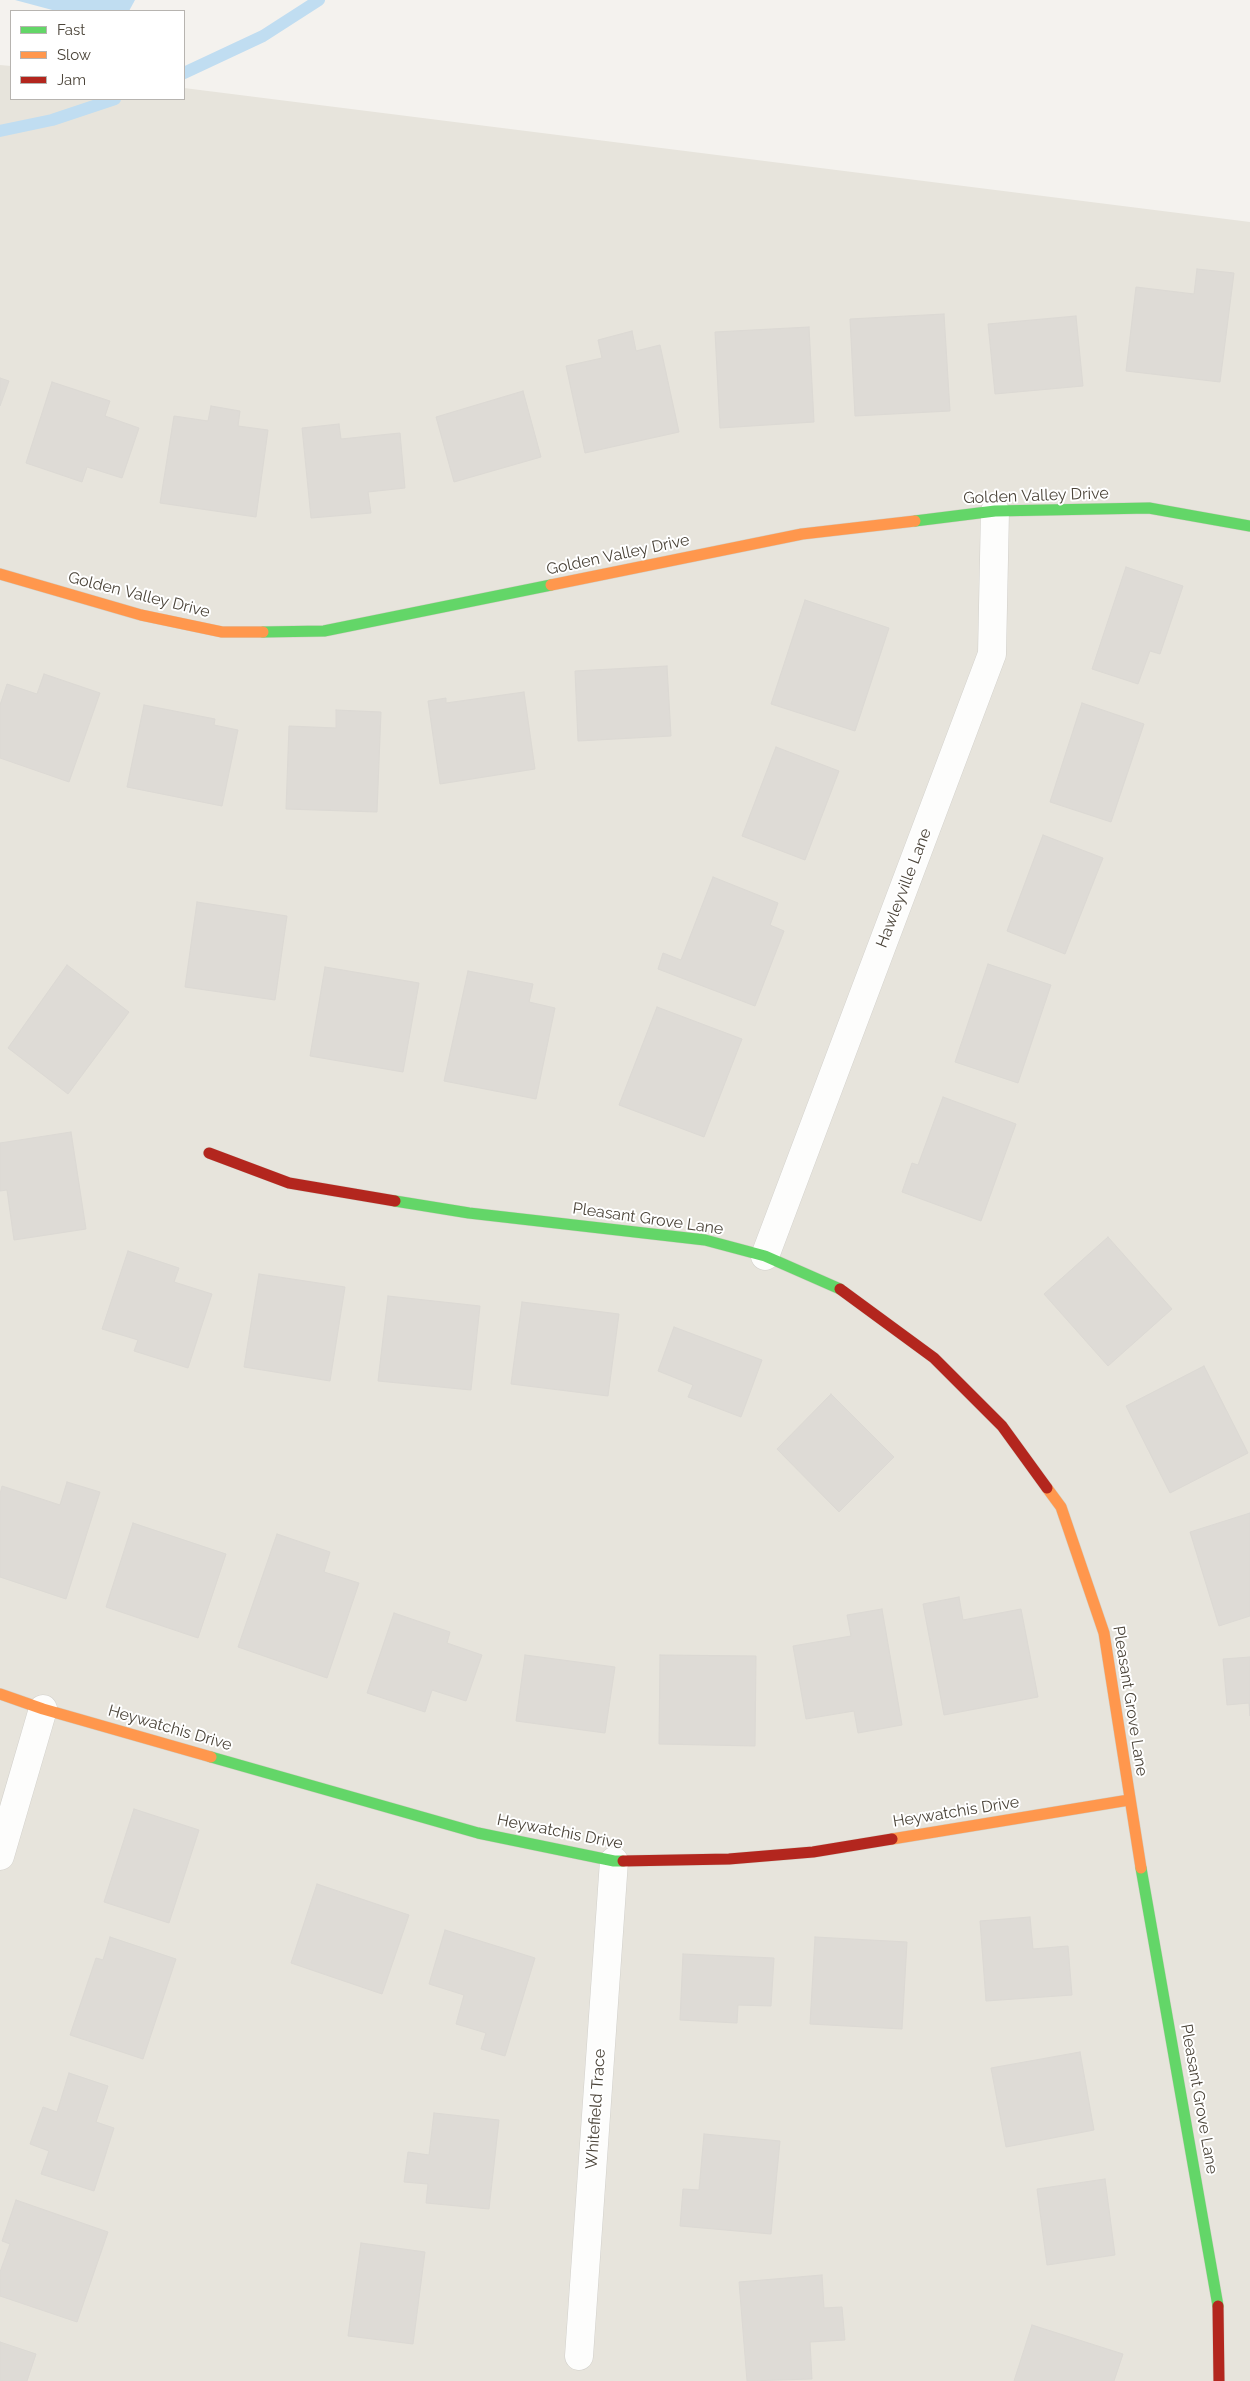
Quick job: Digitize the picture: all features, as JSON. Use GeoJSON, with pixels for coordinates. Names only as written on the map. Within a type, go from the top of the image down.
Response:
{"type":"FeatureCollection","features":[{"type":"Feature","properties":{"kind":"street","name":"Golden Valley Drive"},"geometry":{"type":"LineString","coordinates":[[0,574],[141,615],[222,632],[324,630],[802,534],[995,510],[1149,508],[1250,526]]}},
{"type":"Feature","properties":{"kind":"street","name":"Hawleyville Lane"},"geometry":{"type":"LineString","coordinates":[[765,1256],[992,654],[995,510]]}},
{"type":"Feature","properties":{"kind":"street","name":"Pleasant Grove Lane"},"geometry":{"type":"LineString","coordinates":[[209,1153],[289,1183],[469,1213],[705,1240],[765,1256],[844,1291],[934,1358],[1002,1426],[1061,1507],[1104,1633],[1129,1800],[1218,2302],[1219,2381]]}},
{"type":"Feature","properties":{"kind":"street","name":"Heywatchis Drive"},"geometry":{"type":"LineString","coordinates":[[0,1694],[43,1709],[478,1833],[614,1862],[729,1859],[813,1852],[1129,1800]]}},
{"type":"Feature","properties":{"kind":"street"},"geometry":{"type":"LineString","coordinates":[[0,1856],[43,1709]]}},
{"type":"Feature","properties":{"kind":"street","name":"Whitefield Trace"},"geometry":{"type":"LineString","coordinates":[[579,2356],[614,1862]]}},
{"type":"Feature","properties":{"kind":"shaded area"},"geometry":{"type":"Polygon","coordinates":[[[0,65],[10,66],[10,100],[185,100],[185,88],[1250,222],[1250,2381],[0,2381],[0,65]]]}},
{"type":"Feature","properties":{"kind":"water"},"geometry":{"type":"Polygon","coordinates":[[[15,0],[135,0],[130,10],[52,10],[15,0]]]}},
{"type":"Feature","properties":{"kind":"building"},"geometry":{"type":"Polygon","coordinates":[[[1197,269],[1234,273],[1220,382],[1126,371],[1136,287],[1194,294],[1197,269]]]}},
{"type":"Feature","properties":{"kind":"building"},"geometry":{"type":"Polygon","coordinates":[[[944,314],[950,411],[855,416],[850,319],[944,314]]]}},
{"type":"Feature","properties":{"kind":"building"},"geometry":{"type":"Polygon","coordinates":[[[1076,316],[1083,386],[995,394],[988,324],[1076,316]]]}},
{"type":"Feature","properties":{"kind":"building"},"geometry":{"type":"Polygon","coordinates":[[[809,327],[814,422],[720,428],[715,332],[809,327]]]}},
{"type":"Feature","properties":{"kind":"building"},"geometry":{"type":"Polygon","coordinates":[[[632,331],[636,351],[660,345],[679,432],[585,453],[566,366],[602,358],[598,340],[632,331]]]}},
{"type":"Feature","properties":{"kind":"building"},"geometry":{"type":"Polygon","coordinates":[[[0,378],[9,381],[0,406],[0,378]]]}},
{"type":"Feature","properties":{"kind":"building"},"geometry":{"type":"Polygon","coordinates":[[[52,382],[110,401],[105,416],[139,428],[122,478],[87,467],[82,482],[26,463],[52,382]]]}},
{"type":"Feature","properties":{"kind":"building"},"geometry":{"type":"Polygon","coordinates":[[[523,391],[541,457],[454,482],[436,417],[523,391]]]}},
{"type":"Feature","properties":{"kind":"building"},"geometry":{"type":"Polygon","coordinates":[[[211,406],[240,411],[238,426],[268,430],[256,517],[160,503],[174,416],[208,421],[211,406]]]}},
{"type":"Feature","properties":{"kind":"building"},"geometry":{"type":"Polygon","coordinates":[[[339,424],[341,439],[400,433],[405,488],[368,492],[371,513],[311,518],[302,428],[339,424]]]}},
{"type":"Feature","properties":{"kind":"building"},"geometry":{"type":"Polygon","coordinates":[[[1126,567],[1183,586],[1160,654],[1150,651],[1138,684],[1092,669],[1126,567]]]}},
{"type":"Feature","properties":{"kind":"building"},"geometry":{"type":"Polygon","coordinates":[[[805,600],[889,628],[855,731],[771,704],[805,600]]]}},
{"type":"Feature","properties":{"kind":"building"},"geometry":{"type":"Polygon","coordinates":[[[667,666],[671,736],[578,741],[575,671],[667,666]]]}},
{"type":"Feature","properties":{"kind":"building"},"geometry":{"type":"Polygon","coordinates":[[[44,674],[100,693],[69,782],[0,758],[0,705],[7,684],[37,694],[44,674]]]}},
{"type":"Feature","properties":{"kind":"building"},"geometry":{"type":"Polygon","coordinates":[[[524,692],[535,769],[440,784],[428,701],[446,698],[446,703],[524,692]]]}},
{"type":"Feature","properties":{"kind":"building"},"geometry":{"type":"Polygon","coordinates":[[[1082,703],[1144,724],[1111,822],[1050,802],[1082,703]]]}},
{"type":"Feature","properties":{"kind":"building"},"geometry":{"type":"Polygon","coordinates":[[[144,705],[215,719],[214,725],[238,730],[222,806],[127,787],[144,705]]]}},
{"type":"Feature","properties":{"kind":"building"},"geometry":{"type":"Polygon","coordinates":[[[336,710],[381,712],[377,812],[286,809],[289,726],[336,728],[336,710]]]}},
{"type":"Feature","properties":{"kind":"building"},"geometry":{"type":"Polygon","coordinates":[[[776,747],[839,771],[805,860],[742,836],[776,747]]]}},
{"type":"Feature","properties":{"kind":"building"},"geometry":{"type":"Polygon","coordinates":[[[1043,835],[1103,858],[1065,954],[1007,931],[1043,835]]]}},
{"type":"Feature","properties":{"kind":"building"},"geometry":{"type":"Polygon","coordinates":[[[713,877],[778,903],[770,925],[784,931],[755,1006],[658,969],[663,953],[681,960],[713,877]]]}},
{"type":"Feature","properties":{"kind":"building"},"geometry":{"type":"Polygon","coordinates":[[[197,902],[287,916],[275,1000],[185,987],[197,902]]]}},
{"type":"Feature","properties":{"kind":"building"},"geometry":{"type":"Polygon","coordinates":[[[988,964],[1051,985],[1018,1083],[955,1062],[988,964]]]}},
{"type":"Feature","properties":{"kind":"building"},"geometry":{"type":"Polygon","coordinates":[[[67,965],[129,1012],[68,1094],[8,1048],[67,965]]]}},
{"type":"Feature","properties":{"kind":"building"},"geometry":{"type":"Polygon","coordinates":[[[325,967],[419,983],[403,1072],[310,1056],[325,967]]]}},
{"type":"Feature","properties":{"kind":"building"},"geometry":{"type":"Polygon","coordinates":[[[468,971],[533,984],[529,1002],[555,1008],[536,1099],[444,1081],[468,971]]]}},
{"type":"Feature","properties":{"kind":"building"},"geometry":{"type":"Polygon","coordinates":[[[657,1007],[742,1039],[704,1137],[619,1105],[657,1007]]]}},
{"type":"Feature","properties":{"kind":"building"},"geometry":{"type":"Polygon","coordinates":[[[943,1097],[1016,1124],[981,1221],[902,1192],[912,1163],[918,1165],[943,1097]]]}},
{"type":"Feature","properties":{"kind":"building"},"geometry":{"type":"Polygon","coordinates":[[[71,1132],[86,1229],[14,1240],[7,1190],[0,1191],[0,1143],[71,1132]]]}},
{"type":"Feature","properties":{"kind":"building"},"geometry":{"type":"Polygon","coordinates":[[[1108,1237],[1172,1309],[1108,1366],[1044,1294],[1108,1237]]]}},
{"type":"Feature","properties":{"kind":"building"},"geometry":{"type":"Polygon","coordinates":[[[128,1251],[179,1268],[174,1282],[212,1294],[188,1368],[134,1351],[138,1340],[102,1329],[128,1251]]]}},
{"type":"Feature","properties":{"kind":"building"},"geometry":{"type":"Polygon","coordinates":[[[259,1274],[345,1287],[330,1381],[244,1367],[259,1274]]]}},
{"type":"Feature","properties":{"kind":"building"},"geometry":{"type":"Polygon","coordinates":[[[388,1296],[480,1306],[471,1390],[378,1381],[388,1296]]]}},
{"type":"Feature","properties":{"kind":"building"},"geometry":{"type":"Polygon","coordinates":[[[522,1302],[619,1314],[608,1396],[511,1384],[522,1302]]]}},
{"type":"Feature","properties":{"kind":"building"},"geometry":{"type":"Polygon","coordinates":[[[674,1327],[762,1360],[741,1417],[688,1397],[693,1385],[658,1371],[674,1327]]]}},
{"type":"Feature","properties":{"kind":"building"},"geometry":{"type":"Polygon","coordinates":[[[1204,1366],[1248,1453],[1170,1493],[1126,1406],[1204,1366]]]}},
{"type":"Feature","properties":{"kind":"building"},"geometry":{"type":"Polygon","coordinates":[[[831,1394],[894,1457],[839,1512],[777,1449],[831,1394]]]}},
{"type":"Feature","properties":{"kind":"building"},"geometry":{"type":"Polygon","coordinates":[[[67,1482],[100,1492],[66,1599],[0,1577],[0,1494],[2,1486],[60,1505],[67,1482]]]}},
{"type":"Feature","properties":{"kind":"building"},"geometry":{"type":"Polygon","coordinates":[[[1250,1513],[1250,1616],[1219,1626],[1190,1532],[1250,1513]]]}},
{"type":"Feature","properties":{"kind":"building"},"geometry":{"type":"Polygon","coordinates":[[[133,1523],[226,1554],[198,1638],[106,1607],[133,1523]]]}},
{"type":"Feature","properties":{"kind":"building"},"geometry":{"type":"Polygon","coordinates":[[[277,1534],[330,1552],[324,1572],[359,1583],[327,1678],[238,1647],[277,1534]]]}},
{"type":"Feature","properties":{"kind":"building"},"geometry":{"type":"Polygon","coordinates":[[[959,1597],[963,1620],[1021,1609],[1038,1697],[944,1715],[923,1604],[959,1597]]]}},
{"type":"Feature","properties":{"kind":"building"},"geometry":{"type":"Polygon","coordinates":[[[882,1609],[902,1725],[858,1733],[854,1711],[806,1719],[793,1646],[851,1636],[847,1615],[882,1609]]]}},
{"type":"Feature","properties":{"kind":"building"},"geometry":{"type":"Polygon","coordinates":[[[394,1613],[450,1632],[447,1643],[482,1655],[466,1701],[432,1690],[425,1712],[367,1693],[394,1613]]]}},
{"type":"Feature","properties":{"kind":"building"},"geometry":{"type":"Polygon","coordinates":[[[525,1655],[615,1667],[605,1733],[516,1721],[525,1655]]]}},
{"type":"Feature","properties":{"kind":"building"},"geometry":{"type":"Polygon","coordinates":[[[660,1655],[756,1656],[755,1746],[659,1744],[660,1655]]]}},
{"type":"Feature","properties":{"kind":"building"},"geometry":{"type":"Polygon","coordinates":[[[1250,1657],[1250,1716],[1249,1703],[1227,1705],[1223,1659],[1250,1657]]]}},
{"type":"Feature","properties":{"kind":"building"},"geometry":{"type":"Polygon","coordinates":[[[134,1809],[199,1830],[169,1923],[104,1902],[134,1809]]]}},
{"type":"Feature","properties":{"kind":"building"},"geometry":{"type":"Polygon","coordinates":[[[317,1884],[409,1915],[382,1994],[291,1963],[317,1884]]]}},
{"type":"Feature","properties":{"kind":"building"},"geometry":{"type":"Polygon","coordinates":[[[1030,1917],[1033,1949],[1068,1946],[1072,1995],[986,2001],[980,1921],[1030,1917]]]}},
{"type":"Feature","properties":{"kind":"building"},"geometry":{"type":"Polygon","coordinates":[[[445,1930],[535,1958],[505,2056],[481,2049],[486,2033],[456,2024],[464,1995],[429,1984],[445,1930]]]}},
{"type":"Feature","properties":{"kind":"building"},"geometry":{"type":"Polygon","coordinates":[[[110,1937],[176,1959],[143,2059],[70,2035],[96,1958],[103,1960],[110,1937]]]}},
{"type":"Feature","properties":{"kind":"building"},"geometry":{"type":"Polygon","coordinates":[[[815,1937],[907,1942],[902,2029],[810,2024],[815,1937]]]}},
{"type":"Feature","properties":{"kind":"building"},"geometry":{"type":"Polygon","coordinates":[[[683,1954],[774,1958],[771,2006],[738,2005],[737,2023],[680,2020],[683,1954]]]}},
{"type":"Feature","properties":{"kind":"building"},"geometry":{"type":"Polygon","coordinates":[[[1080,2052],[1094,2130],[1006,2147],[991,2068],[1080,2052]]]}},
{"type":"Feature","properties":{"kind":"building"},"geometry":{"type":"Polygon","coordinates":[[[69,2073],[108,2086],[96,2122],[114,2128],[94,2191],[41,2174],[49,2151],[30,2144],[43,2107],[57,2112],[69,2073]]]}},
{"type":"Feature","properties":{"kind":"building"},"geometry":{"type":"Polygon","coordinates":[[[434,2113],[499,2120],[489,2209],[426,2203],[428,2184],[404,2182],[408,2152],[429,2155],[434,2113]]]}},
{"type":"Feature","properties":{"kind":"building"},"geometry":{"type":"Polygon","coordinates":[[[704,2134],[780,2141],[771,2234],[680,2226],[683,2189],[699,2190],[704,2134]]]}},
{"type":"Feature","properties":{"kind":"building"},"geometry":{"type":"Polygon","coordinates":[[[1105,2179],[1115,2255],[1047,2265],[1037,2189],[1105,2179]]]}},
{"type":"Feature","properties":{"kind":"building"},"geometry":{"type":"Polygon","coordinates":[[[16,2200],[108,2232],[77,2322],[0,2296],[0,2272],[10,2244],[2,2241],[16,2200]]]}},
{"type":"Feature","properties":{"kind":"building"},"geometry":{"type":"Polygon","coordinates":[[[361,2243],[425,2252],[413,2344],[348,2336],[361,2243]]]}},
{"type":"Feature","properties":{"kind":"building"},"geometry":{"type":"Polygon","coordinates":[[[822,2275],[824,2308],[842,2307],[845,2340],[810,2342],[812,2379],[747,2381],[739,2282],[822,2275]]]}},
{"type":"Feature","properties":{"kind":"building"},"geometry":{"type":"Polygon","coordinates":[[[1032,2325],[1123,2354],[1114,2381],[1014,2381],[1032,2325]]]}},
{"type":"Feature","properties":{"kind":"building"},"geometry":{"type":"Polygon","coordinates":[[[0,2342],[36,2354],[27,2381],[0,2381],[0,2342]]]}},
{"type":"Feature","properties":{"kind":"waterway"},"geometry":{"type":"LineString","coordinates":[[185,73],[263,36],[319,0]]}},
{"type":"Feature","properties":{"kind":"waterway"},"geometry":{"type":"LineString","coordinates":[[0,131],[52,120],[112,100]]}},
{"type":"Feature","properties":{"kind":"traffic: fast"},"geometry":{"type":"LineString","coordinates":[[915,521],[995,511],[1149,508],[1250,526]]}},
{"type":"Feature","properties":{"kind":"traffic: fast"},"geometry":{"type":"LineString","coordinates":[[263,632],[324,631],[551,585]]}},
{"type":"Feature","properties":{"kind":"traffic: fast"},"geometry":{"type":"LineString","coordinates":[[395,1201],[469,1213],[705,1240],[765,1256],[840,1289]]}},
{"type":"Feature","properties":{"kind":"traffic: fast"},"geometry":{"type":"LineString","coordinates":[[211,1757],[478,1833],[614,1861],[623,1861]]}},
{"type":"Feature","properties":{"kind":"traffic: fast"},"geometry":{"type":"LineString","coordinates":[[1141,1868],[1218,2306]]}},
{"type":"Feature","properties":{"kind":"traffic: slow"},"geometry":{"type":"LineString","coordinates":[[551,585],[802,534],[915,521]]}},
{"type":"Feature","properties":{"kind":"traffic: slow"},"geometry":{"type":"LineString","coordinates":[[0,574],[141,615],[222,632],[263,632]]}},
{"type":"Feature","properties":{"kind":"traffic: slow"},"geometry":{"type":"LineString","coordinates":[[1047,1488],[1061,1507],[1104,1633],[1141,1868]]}},
{"type":"Feature","properties":{"kind":"traffic: slow"},"geometry":{"type":"LineString","coordinates":[[0,1694],[43,1709],[211,1757]]}},
{"type":"Feature","properties":{"kind":"traffic: slow"},"geometry":{"type":"LineString","coordinates":[[892,1839],[1129,1800]]}},
{"type":"Feature","properties":{"kind":"traffic: jam"},"geometry":{"type":"LineString","coordinates":[[209,1153],[289,1183],[395,1201]]}},
{"type":"Feature","properties":{"kind":"traffic: jam"},"geometry":{"type":"LineString","coordinates":[[840,1289],[934,1358],[1002,1426],[1047,1488]]}},
{"type":"Feature","properties":{"kind":"traffic: jam"},"geometry":{"type":"LineString","coordinates":[[623,1861],[729,1859],[813,1852],[892,1839]]}},
{"type":"Feature","properties":{"kind":"traffic: jam"},"geometry":{"type":"LineString","coordinates":[[1218,2306],[1219,2381]]}}]}
